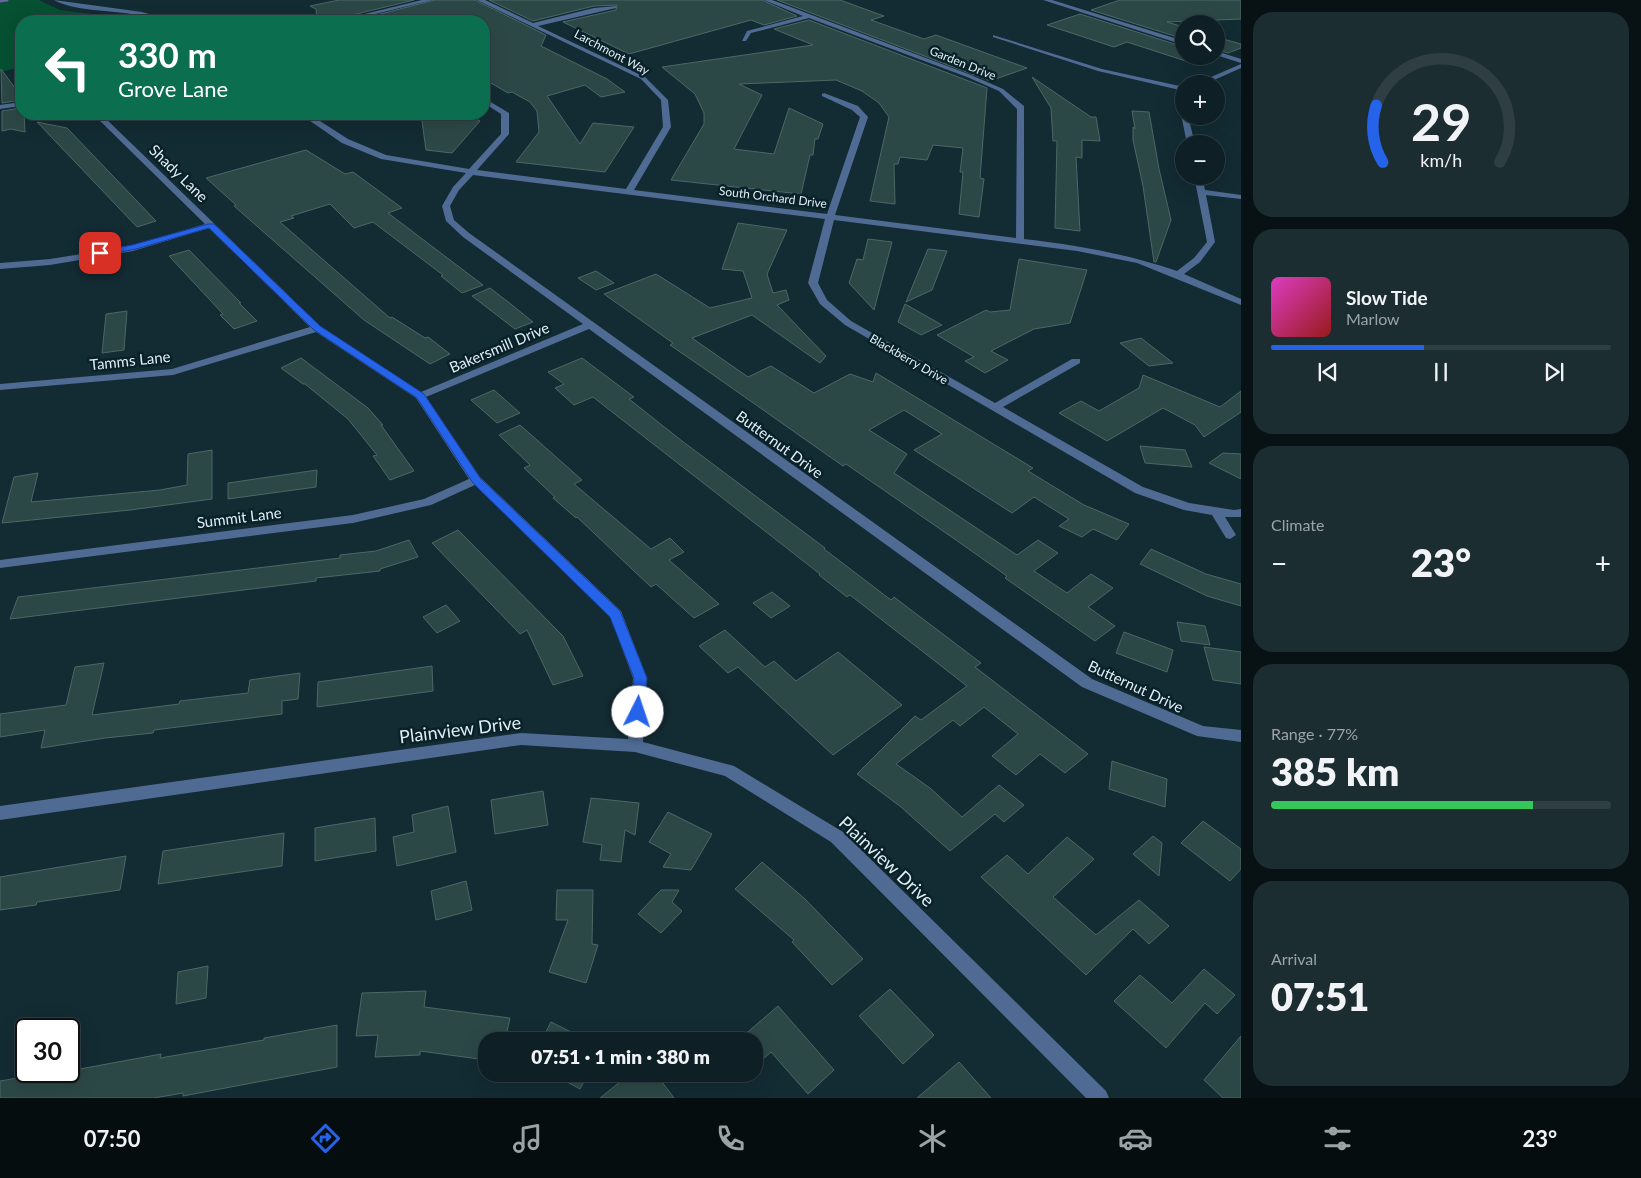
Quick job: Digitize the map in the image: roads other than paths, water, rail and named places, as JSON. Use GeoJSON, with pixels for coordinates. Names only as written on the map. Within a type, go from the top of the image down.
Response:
{"type":"FeatureCollection","features":[{"type":"Feature","properties":{"kind":"street"},"geometry":{"type":"LineString","coordinates":[[56,0],[147,15]]}},
{"type":"Feature","properties":{"kind":"street"},"geometry":{"type":"LineString","coordinates":[[365,15],[430,0]]}},
{"type":"Feature","properties":{"kind":"street","name":"Larchmont Way"},"geometry":{"type":"LineString","coordinates":[[480,0],[642,78],[664,100],[667,127],[629,191]]}},
{"type":"Feature","properties":{"kind":"street","name":"Garden Drive"},"geometry":{"type":"LineString","coordinates":[[767,0],[985,83],[1001,90],[1021,108],[1020,241]]}},
{"type":"Feature","properties":{"kind":"street"},"geometry":{"type":"LineString","coordinates":[[1046,0],[1175,40]]}},
{"type":"Feature","properties":{"kind":"street"},"geometry":{"type":"LineString","coordinates":[[1064,5],[1080,0]]}},
{"type":"Feature","properties":{"kind":"street"},"geometry":{"type":"LineString","coordinates":[[533,25],[614,7]]}},
{"type":"Feature","properties":{"kind":"street"},"geometry":{"type":"LineString","coordinates":[[744,40],[749,32],[808,16]]}},
{"type":"Feature","properties":{"kind":"street"},"geometry":{"type":"LineString","coordinates":[[1225,56],[1241,61]]}},
{"type":"Feature","properties":{"kind":"street"},"geometry":{"type":"LineString","coordinates":[[1220,75],[1241,66]]}},
{"type":"Feature","properties":{"kind":"street","name":"Blackberry Drive"},"geometry":{"type":"LineString","coordinates":[[824,95],[855,108],[864,117],[830,217],[813,283],[824,302],[848,323],[1139,490],[1188,507],[1241,513]]}},
{"type":"Feature","properties":{"kind":"street","name":"Butternut Drive"},"geometry":{"type":"LineString","coordinates":[[490,104],[505,113],[505,134],[456,189],[446,206],[450,221],[466,236],[1087,683],[1202,732],[1241,736]]}},
{"type":"Feature","properties":{"kind":"street"},"geometry":{"type":"LineString","coordinates":[[0,107],[15,105]]}},
{"type":"Feature","properties":{"kind":"street","name":"Shady Lane"},"geometry":{"type":"LineString","coordinates":[[103,120],[317,328],[420,396],[476,480],[616,614],[640,678],[635,746]]}},
{"type":"Feature","properties":{"kind":"street","name":"South Orchard Drive"},"geometry":{"type":"LineString","coordinates":[[313,120],[345,141],[384,157],[472,172],[1078,248],[1139,261],[1178,275],[1241,302]]}},
{"type":"Feature","properties":{"kind":"street"},"geometry":{"type":"LineString","coordinates":[[1178,275],[1197,260],[1210,242],[1200,185]]}},
{"type":"Feature","properties":{"kind":"street"},"geometry":{"type":"LineString","coordinates":[[1202,192],[1241,197]]}},
{"type":"Feature","properties":{"kind":"street"},"geometry":{"type":"LineString","coordinates":[[0,266],[50,262],[133,248],[211,225]]}},
{"type":"Feature","properties":{"kind":"street","name":"Bakersmill Drive"},"geometry":{"type":"LineString","coordinates":[[420,396],[590,325]]}},
{"type":"Feature","properties":{"kind":"street","name":"Tamms Lane"},"geometry":{"type":"LineString","coordinates":[[0,387],[173,372],[317,328]]}},
{"type":"Feature","properties":{"kind":"street"},"geometry":{"type":"LineString","coordinates":[[994,408],[1076,361]]}},
{"type":"Feature","properties":{"kind":"street","name":"Summit Lane"},"geometry":{"type":"LineString","coordinates":[[0,564],[353,520],[427,502],[476,480]]}},
{"type":"Feature","properties":{"kind":"street"},"geometry":{"type":"LineString","coordinates":[[1216,511],[1230,536]]}},
{"type":"Feature","properties":{"kind":"street","name":"Plainview Drive"},"geometry":{"type":"LineString","coordinates":[[0,813],[521,739],[635,746],[729,771],[837,837],[1099,1098]]}},
{"type":"Feature","properties":{"kind":"lane"},"geometry":{"type":"LineString","coordinates":[[995,36],[1100,70],[1175,89]]}},
{"type":"Feature","properties":{"kind":"waterway"},"geometry":{"type":"LineString","coordinates":[[0,1],[7,0]]}}]}
